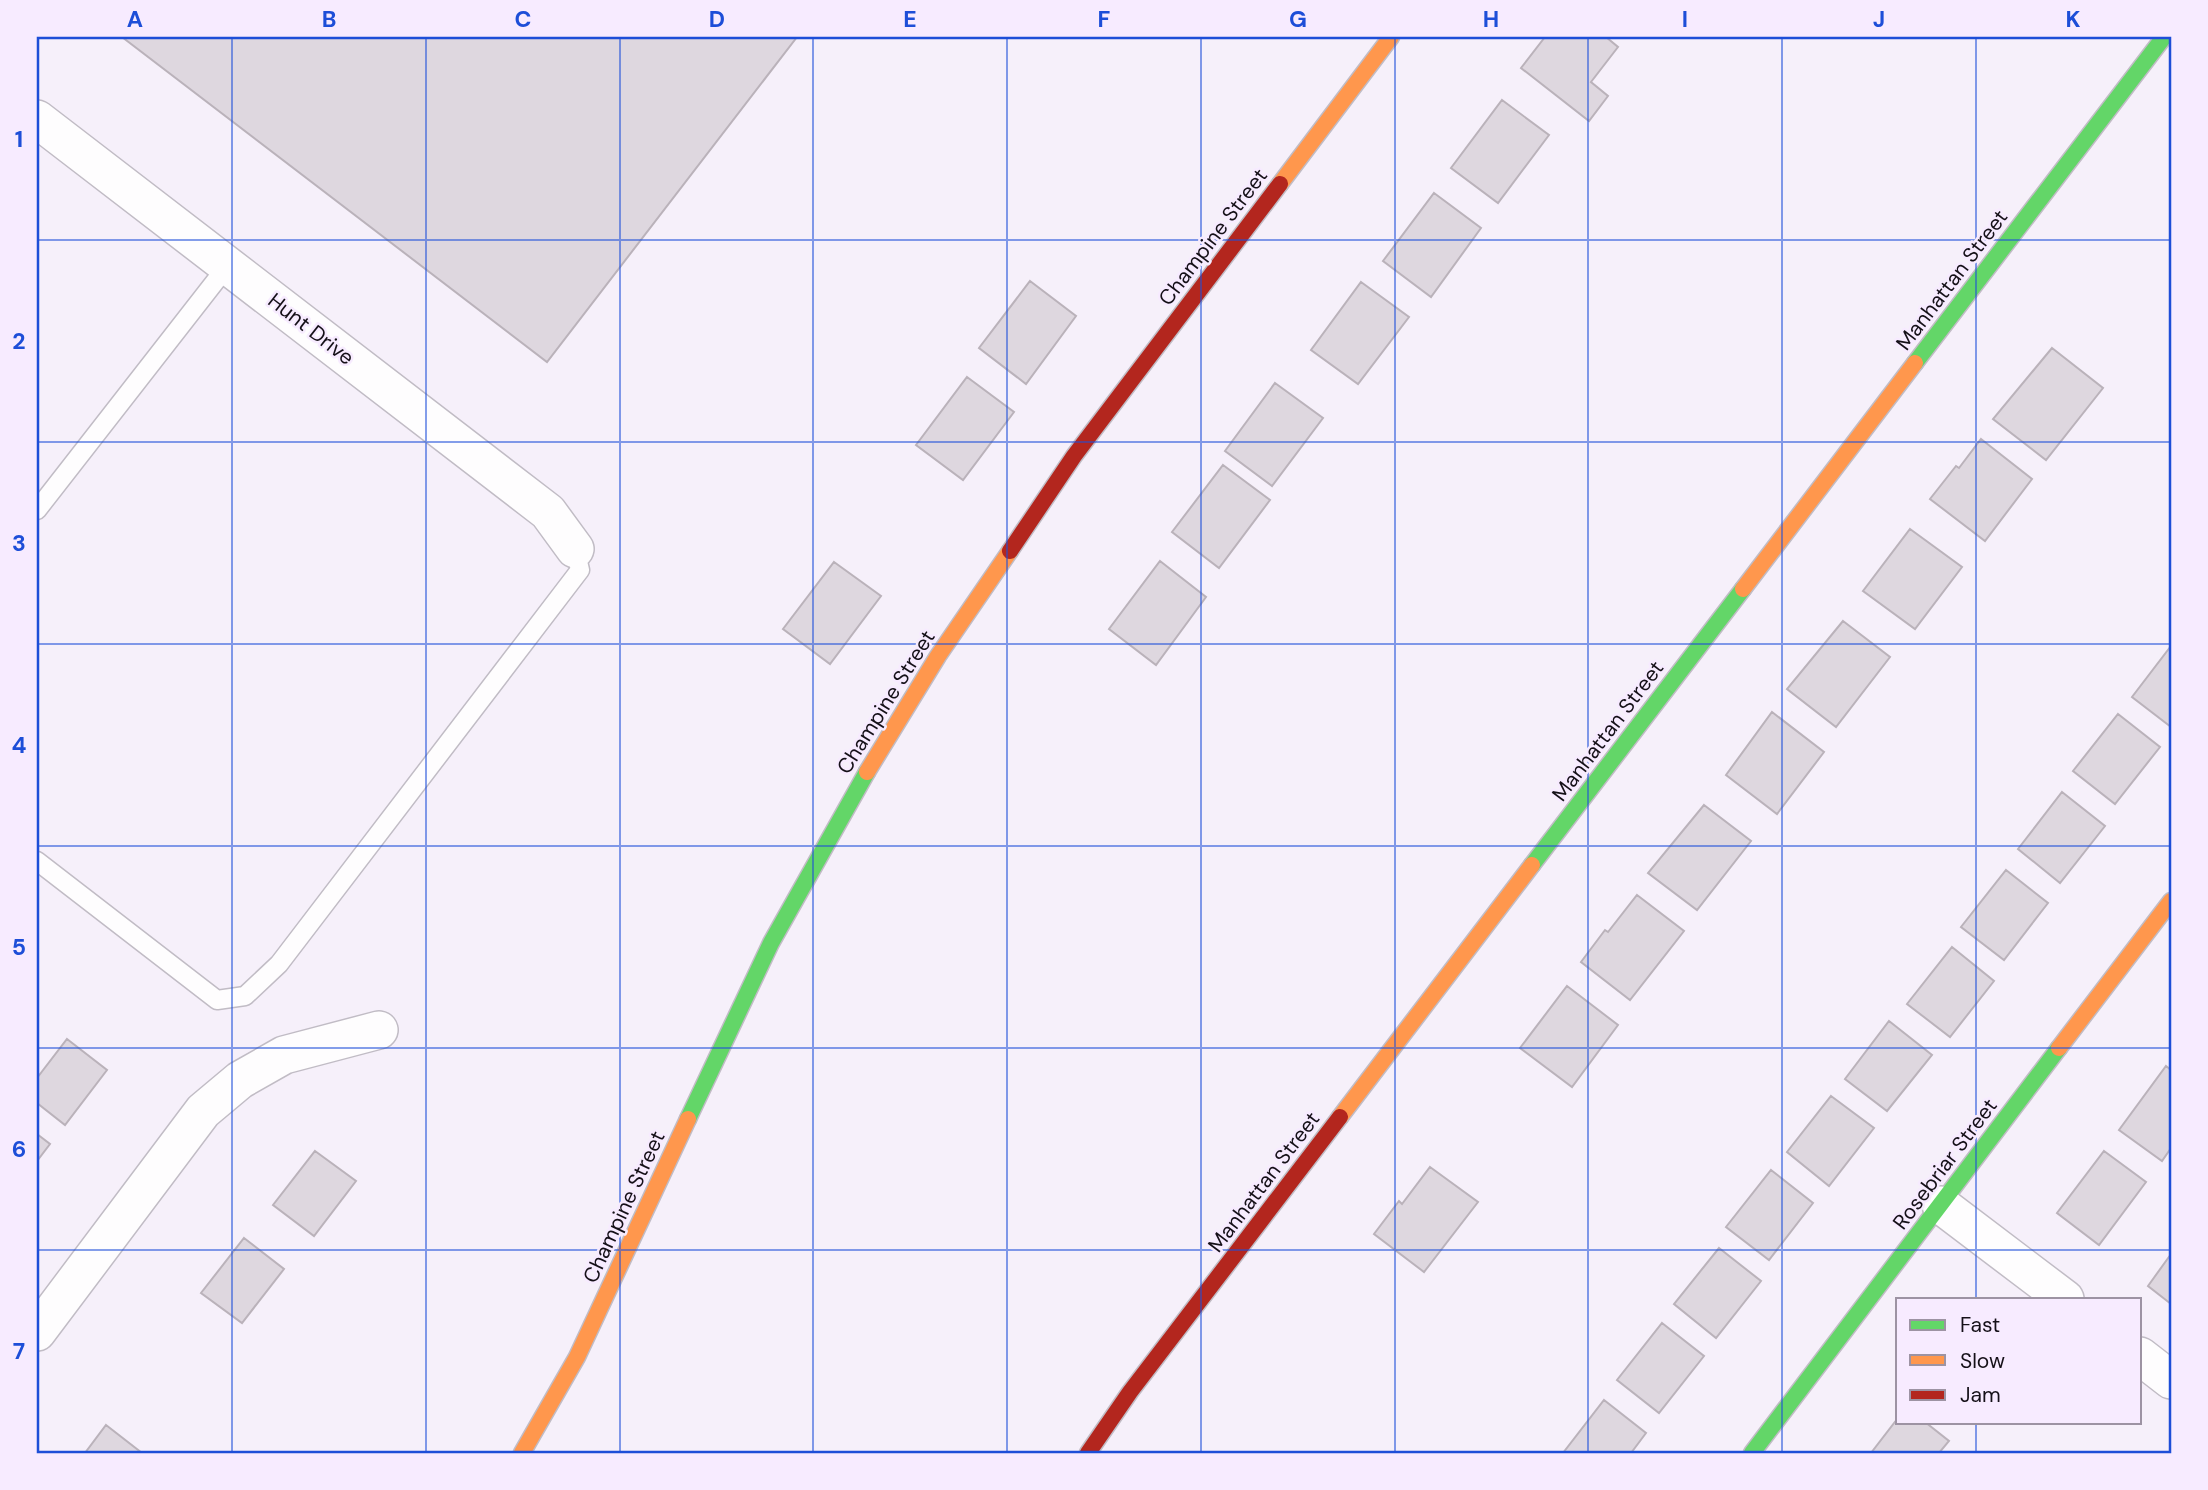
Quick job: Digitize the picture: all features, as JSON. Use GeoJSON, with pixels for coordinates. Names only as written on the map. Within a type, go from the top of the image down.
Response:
{"type":"FeatureCollection","features":[{"type":"Feature","properties":{"kind":"street","name":"Champine Street"},"geometry":{"type":"LineString","coordinates":[[522,1453],[577,1357],[771,943],[859,785],[938,656],[1074,456],[1391,37]]}},
{"type":"Feature","properties":{"kind":"street","name":"Manhattan Street"},"geometry":{"type":"LineString","coordinates":[[1088,1453],[1130,1392],[2164,37]]}},
{"type":"Feature","properties":{"kind":"street","name":"Hunt Drive"},"geometry":{"type":"LineString","coordinates":[[37,119],[548,512],[575,549]]}},
{"type":"Feature","properties":{"kind":"street","name":"Rosebriar Street"},"geometry":{"type":"LineString","coordinates":[[1752,1453],[2171,901]]}},
{"type":"Feature","properties":{"kind":"street"},"geometry":{"type":"LineString","coordinates":[[37,1332],[203,1111],[240,1080],[284,1055],[379,1030]]}},
{"type":"Feature","properties":{"kind":"street"},"geometry":{"type":"LineString","coordinates":[[1941,1205],[2064,1298]]}},
{"type":"Feature","properties":{"kind":"street"},"geometry":{"type":"LineString","coordinates":[[2142,1358],[2171,1380]]}},
{"type":"Feature","properties":{"kind":"lane"},"geometry":{"type":"LineString","coordinates":[[37,510],[228,265]]}},
{"type":"Feature","properties":{"kind":"lane"},"geometry":{"type":"LineString","coordinates":[[37,861],[217,1000],[245,996],[279,964],[580,570],[575,549]]}},
{"type":"Feature","properties":{"kind":"building"},"geometry":{"type":"Polygon","coordinates":[[[122,37],[797,37],[547,362],[122,37]]]}},
{"type":"Feature","properties":{"kind":"building"},"geometry":{"type":"Polygon","coordinates":[[[1545,37],[1606,37],[1618,47],[1591,82],[1608,96],[1589,121],[1521,68],[1545,37]]]}},
{"type":"Feature","properties":{"kind":"building"},"geometry":{"type":"Polygon","coordinates":[[[1502,100],[1549,135],[1498,203],[1451,168],[1502,100]]]}},
{"type":"Feature","properties":{"kind":"building"},"geometry":{"type":"Polygon","coordinates":[[[1434,193],[1481,228],[1431,297],[1383,261],[1434,193]]]}},
{"type":"Feature","properties":{"kind":"building"},"geometry":{"type":"Polygon","coordinates":[[[1030,281],[1076,316],[1026,384],[979,348],[1030,281]]]}},
{"type":"Feature","properties":{"kind":"building"},"geometry":{"type":"Polygon","coordinates":[[[1361,282],[1409,317],[1358,384],[1311,350],[1361,282]]]}},
{"type":"Feature","properties":{"kind":"building"},"geometry":{"type":"Polygon","coordinates":[[[2052,348],[2103,388],[2046,460],[1993,419],[2052,348]]]}},
{"type":"Feature","properties":{"kind":"building"},"geometry":{"type":"Polygon","coordinates":[[[967,377],[1014,412],[963,480],[916,445],[967,377]]]}},
{"type":"Feature","properties":{"kind":"building"},"geometry":{"type":"Polygon","coordinates":[[[1275,383],[1323,418],[1272,486],[1225,451],[1275,383]]]}},
{"type":"Feature","properties":{"kind":"building"},"geometry":{"type":"Polygon","coordinates":[[[1981,439],[2032,479],[1985,541],[1930,499],[1981,439]]]}},
{"type":"Feature","properties":{"kind":"building"},"geometry":{"type":"Polygon","coordinates":[[[1223,465],[1270,500],[1219,568],[1172,532],[1223,465]]]}},
{"type":"Feature","properties":{"kind":"building"},"geometry":{"type":"Polygon","coordinates":[[[1910,529],[1962,567],[1915,629],[1863,591],[1910,529]]]}},
{"type":"Feature","properties":{"kind":"building"},"geometry":{"type":"Polygon","coordinates":[[[1160,561],[1206,597],[1156,665],[1109,629],[1160,561]]]}},
{"type":"Feature","properties":{"kind":"building"},"geometry":{"type":"Polygon","coordinates":[[[834,562],[881,596],[830,664],[783,629],[834,562]]]}},
{"type":"Feature","properties":{"kind":"building"},"geometry":{"type":"Polygon","coordinates":[[[1843,621],[1890,657],[1836,727],[1787,689],[1843,621]]]}},
{"type":"Feature","properties":{"kind":"building"},"geometry":{"type":"Polygon","coordinates":[[[2171,646],[2171,727],[2132,697],[2171,646]]]}},
{"type":"Feature","properties":{"kind":"building"},"geometry":{"type":"Polygon","coordinates":[[[1772,712],[1824,752],[1777,814],[1726,775],[1772,712]]]}},
{"type":"Feature","properties":{"kind":"building"},"geometry":{"type":"Polygon","coordinates":[[[2118,714],[2160,747],[2115,804],[2073,771],[2118,714]]]}},
{"type":"Feature","properties":{"kind":"building"},"geometry":{"type":"Polygon","coordinates":[[[2062,792],[2105,826],[2060,883],[2018,849],[2062,792]]]}},
{"type":"Feature","properties":{"kind":"building"},"geometry":{"type":"Polygon","coordinates":[[[1704,805],[1751,841],[1697,910],[1648,873],[1704,805]]]}},
{"type":"Feature","properties":{"kind":"building"},"geometry":{"type":"Polygon","coordinates":[[[2006,870],[2048,903],[2004,960],[1961,927],[2006,870]]]}},
{"type":"Feature","properties":{"kind":"building"},"geometry":{"type":"Polygon","coordinates":[[[1637,895],[1684,931],[1630,1000],[1581,962],[1605,930],[1608,932],[1637,895]]]}},
{"type":"Feature","properties":{"kind":"building"},"geometry":{"type":"Polygon","coordinates":[[[1952,947],[1994,981],[1950,1037],[1907,1004],[1952,947]]]}},
{"type":"Feature","properties":{"kind":"building"},"geometry":{"type":"Polygon","coordinates":[[[1567,986],[1618,1025],[1572,1087],[1520,1048],[1567,986]]]}},
{"type":"Feature","properties":{"kind":"building"},"geometry":{"type":"Polygon","coordinates":[[[1889,1021],[1932,1055],[1887,1111],[1845,1079],[1889,1021]]]}},
{"type":"Feature","properties":{"kind":"building"},"geometry":{"type":"Polygon","coordinates":[[[67,1039],[107,1070],[65,1125],[37,1103],[37,1078],[67,1039]]]}},
{"type":"Feature","properties":{"kind":"building"},"geometry":{"type":"Polygon","coordinates":[[[2166,1066],[2171,1070],[2171,1148],[2162,1161],[2119,1130],[2166,1066]]]}},
{"type":"Feature","properties":{"kind":"building"},"geometry":{"type":"Polygon","coordinates":[[[1831,1096],[1874,1128],[1829,1186],[1787,1152],[1831,1096]]]}},
{"type":"Feature","properties":{"kind":"building"},"geometry":{"type":"Polygon","coordinates":[[[37,1134],[50,1144],[37,1161],[37,1134]]]}},
{"type":"Feature","properties":{"kind":"building"},"geometry":{"type":"Polygon","coordinates":[[[315,1151],[356,1181],[314,1236],[273,1205],[315,1151]]]}},
{"type":"Feature","properties":{"kind":"building"},"geometry":{"type":"Polygon","coordinates":[[[2104,1151],[2146,1182],[2099,1245],[2057,1213],[2104,1151]]]}},
{"type":"Feature","properties":{"kind":"building"},"geometry":{"type":"Polygon","coordinates":[[[1430,1167],[1478,1202],[1424,1272],[1374,1234],[1399,1201],[1402,1204],[1430,1167]]]}},
{"type":"Feature","properties":{"kind":"building"},"geometry":{"type":"Polygon","coordinates":[[[1771,1170],[1813,1203],[1769,1260],[1726,1227],[1771,1170]]]}},
{"type":"Feature","properties":{"kind":"building"},"geometry":{"type":"Polygon","coordinates":[[[244,1238],[284,1269],[242,1323],[201,1293],[244,1238]]]}},
{"type":"Feature","properties":{"kind":"building"},"geometry":{"type":"Polygon","coordinates":[[[1719,1248],[1761,1281],[1716,1338],[1674,1304],[1719,1248]]]}},
{"type":"Feature","properties":{"kind":"building"},"geometry":{"type":"Polygon","coordinates":[[[2171,1254],[2171,1304],[2148,1286],[2171,1254]]]}},
{"type":"Feature","properties":{"kind":"building"},"geometry":{"type":"Polygon","coordinates":[[[1662,1323],[1704,1356],[1659,1413],[1617,1380],[1662,1323]]]}},
{"type":"Feature","properties":{"kind":"building"},"geometry":{"type":"Polygon","coordinates":[[[1604,1400],[1646,1433],[1631,1453],[1563,1453],[1604,1400]]]}},
{"type":"Feature","properties":{"kind":"building"},"geometry":{"type":"Polygon","coordinates":[[[1896,1421],[1896,1424],[1928,1424],[1949,1441],[1939,1453],[1871,1453],[1896,1421]]]}},
{"type":"Feature","properties":{"kind":"building"},"geometry":{"type":"Polygon","coordinates":[[[106,1425],[142,1453],[85,1453],[106,1425]]]}},
{"type":"Feature","properties":{"kind":"traffic: fast"},"geometry":{"type":"LineString","coordinates":[[1915,363],[2164,37]]}},
{"type":"Feature","properties":{"kind":"traffic: fast"},"geometry":{"type":"LineString","coordinates":[[1532,865],[1743,589]]}},
{"type":"Feature","properties":{"kind":"traffic: fast"},"geometry":{"type":"LineString","coordinates":[[688,1119],[771,943],[867,772]]}},
{"type":"Feature","properties":{"kind":"traffic: fast"},"geometry":{"type":"LineString","coordinates":[[1752,1453],[2059,1048]]}},
{"type":"Feature","properties":{"kind":"traffic: slow"},"geometry":{"type":"LineString","coordinates":[[1280,184],[1391,37]]}},
{"type":"Feature","properties":{"kind":"traffic: slow"},"geometry":{"type":"LineString","coordinates":[[1743,589],[1915,363]]}},
{"type":"Feature","properties":{"kind":"traffic: slow"},"geometry":{"type":"LineString","coordinates":[[867,772],[938,656],[1010,551]]}},
{"type":"Feature","properties":{"kind":"traffic: slow"},"geometry":{"type":"LineString","coordinates":[[1340,1117],[1532,865]]}},
{"type":"Feature","properties":{"kind":"traffic: slow"},"geometry":{"type":"LineString","coordinates":[[2059,1048],[2171,901]]}},
{"type":"Feature","properties":{"kind":"traffic: slow"},"geometry":{"type":"LineString","coordinates":[[522,1453],[577,1357],[688,1119]]}},
{"type":"Feature","properties":{"kind":"traffic: jam"},"geometry":{"type":"LineString","coordinates":[[1010,551],[1074,456],[1280,184]]}},
{"type":"Feature","properties":{"kind":"traffic: jam"},"geometry":{"type":"LineString","coordinates":[[1088,1453],[1130,1392],[1340,1117]]}}]}
